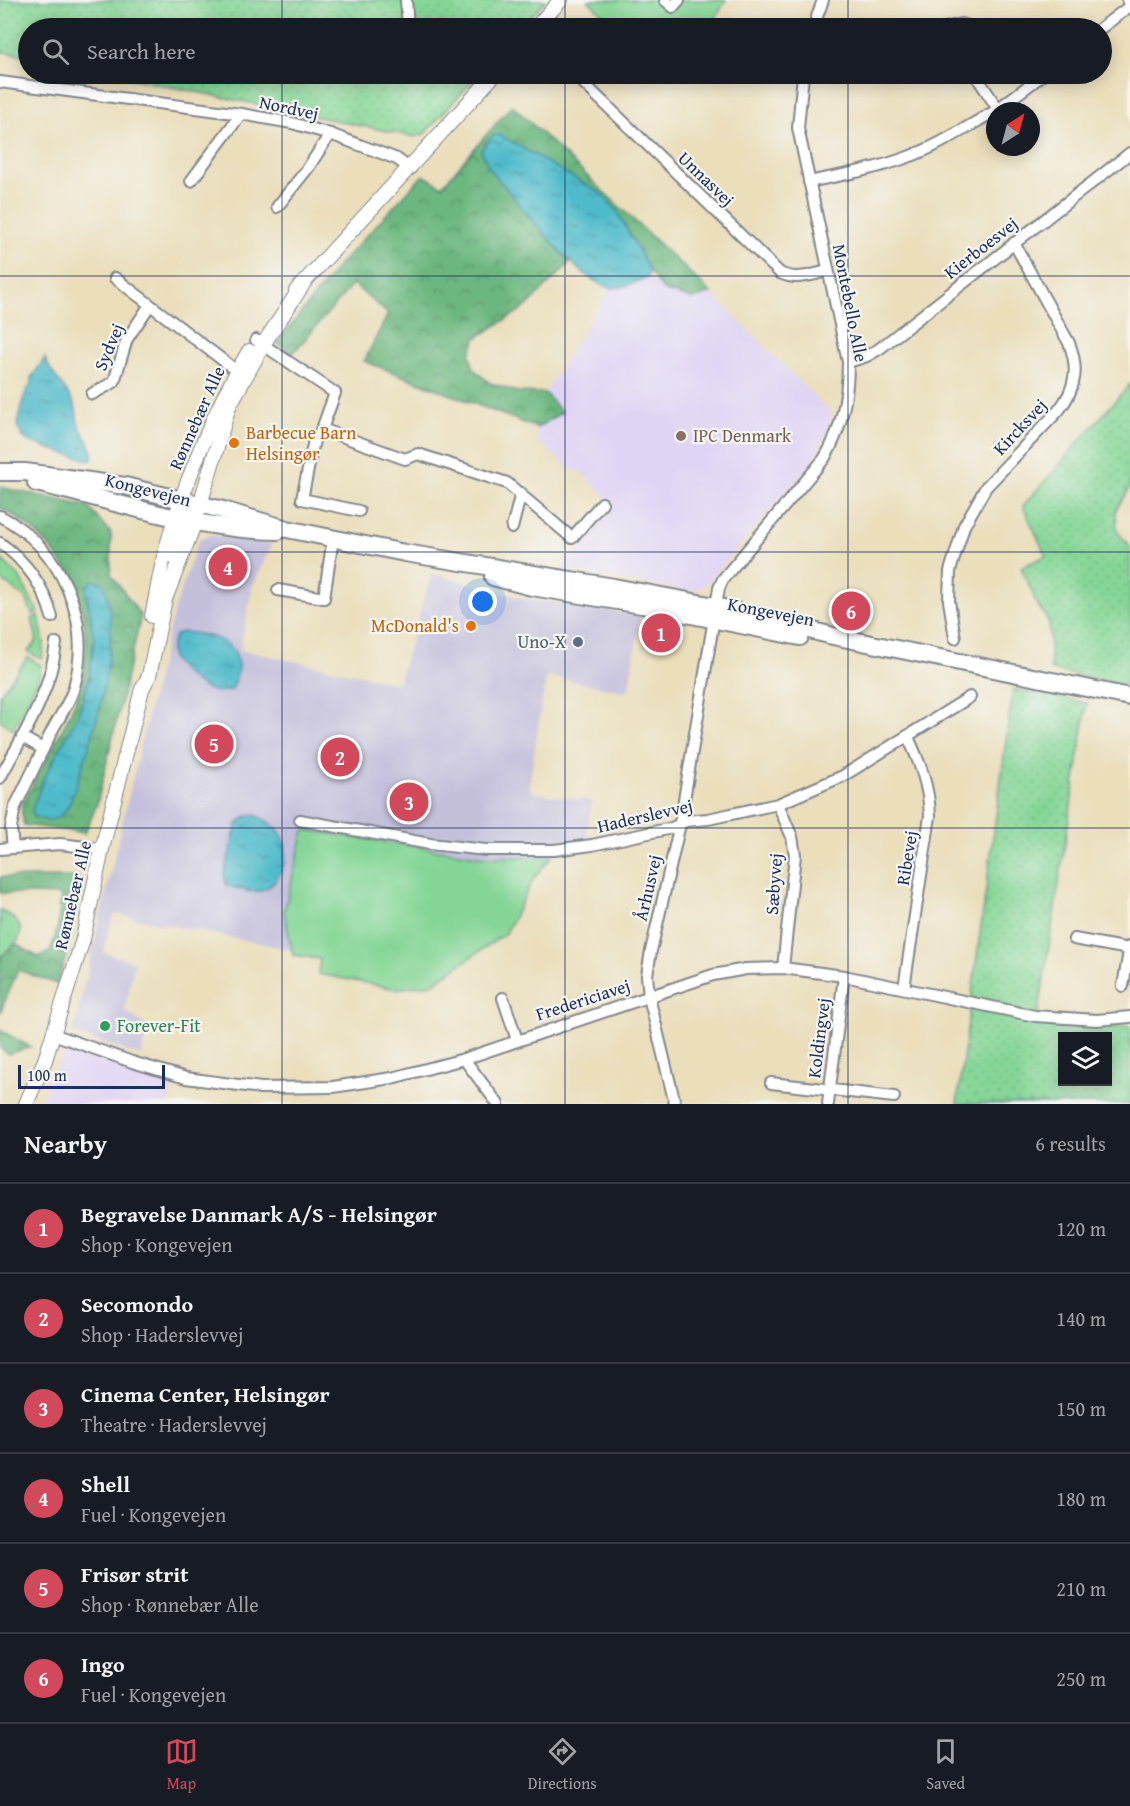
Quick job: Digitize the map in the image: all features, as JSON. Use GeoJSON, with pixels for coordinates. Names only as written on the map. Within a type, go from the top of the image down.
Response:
{"type":"FeatureCollection","features":[{"type":"Feature","properties":{"kind":"main road"},"geometry":{"type":"LineString","coordinates":[[545,18],[561,0]]}},
{"type":"Feature","properties":{"kind":"main road","name":"Rønnebær Alle"},"geometry":{"type":"LineString","coordinates":[[142,689],[149,676],[172,562],[229,406],[269,321],[486,84]]}},
{"type":"Feature","properties":{"kind":"main road","name":"Rønnebær Alle"},"geometry":{"type":"LineString","coordinates":[[26,1104],[45,1060],[83,939],[102,849],[142,689],[142,666],[164,558],[191,512],[221,403],[237,371],[259,343]]}},
{"type":"Feature","properties":{"kind":"main road","name":"Kongevejen"},"geometry":{"type":"LineString","coordinates":[[0,473],[24,472],[92,481],[237,529],[283,530]]}},
{"type":"Feature","properties":{"kind":"main road","name":"Kongevejen"},"geometry":{"type":"LineString","coordinates":[[0,473],[23,480],[405,553],[531,587],[642,605],[714,613],[1130,697]]}},
{"type":"Feature","properties":{"kind":"main road","name":"Kongevejen"},"geometry":{"type":"LineString","coordinates":[[714,613],[1130,704]]}},
{"type":"Feature","properties":{"kind":"street"},"geometry":{"type":"LineString","coordinates":[[406,0],[407,18]]}},
{"type":"Feature","properties":{"kind":"street"},"geometry":{"type":"LineString","coordinates":[[665,0],[673,7],[679,0]]}},
{"type":"Feature","properties":{"kind":"street"},"geometry":{"type":"LineString","coordinates":[[817,18],[823,0]]}},
{"type":"Feature","properties":{"kind":"street"},"geometry":{"type":"LineString","coordinates":[[1112,18],[1129,3]]}},
{"type":"Feature","properties":{"kind":"street","name":"Nordvej"},"geometry":{"type":"LineString","coordinates":[[0,82],[241,114],[292,123],[330,134],[397,159],[410,169]]}},
{"type":"Feature","properties":{"kind":"street","name":"Unnasvej"},"geometry":{"type":"LineString","coordinates":[[584,84],[780,273],[787,277],[798,278],[827,271]]}},
{"type":"Feature","properties":{"kind":"street","name":"Montebello Alle"},"geometry":{"type":"LineString","coordinates":[[714,613],[721,582],[824,459],[839,428],[848,384],[848,362],[798,128],[802,84]]}},
{"type":"Feature","properties":{"kind":"street"},"geometry":{"type":"LineString","coordinates":[[981,84],[991,102]]}},
{"type":"Feature","properties":{"kind":"street"},"geometry":{"type":"LineString","coordinates":[[1007,102],[1031,84]]}},
{"type":"Feature","properties":{"kind":"street","name":"Nordvej"},"geometry":{"type":"LineString","coordinates":[[192,181],[241,114]]}},
{"type":"Feature","properties":{"kind":"street"},"geometry":{"type":"LineString","coordinates":[[808,182],[871,170],[910,156],[945,140],[986,116]]}},
{"type":"Feature","properties":{"kind":"street","name":"Nordvej"},"geometry":{"type":"LineString","coordinates":[[277,207],[308,168],[330,134]]}},
{"type":"Feature","properties":{"kind":"street","name":"Kierboesvej"},"geometry":{"type":"LineString","coordinates":[[848,362],[879,350],[1130,153]]}},
{"type":"Feature","properties":{"kind":"street","name":"Kircksvej"},"geometry":{"type":"LineString","coordinates":[[955,638],[949,601],[950,571],[956,547],[969,515],[986,487],[1059,410],[1068,398],[1076,375],[1075,358],[1069,343],[1014,243]]}},
{"type":"Feature","properties":{"kind":"street"},"geometry":{"type":"LineString","coordinates":[[115,278],[237,371]]}},
{"type":"Feature","properties":{"kind":"street","name":"Sydvej"},"geometry":{"type":"LineString","coordinates":[[92,394],[114,382],[127,339],[150,304]]}},
{"type":"Feature","properties":{"kind":"street"},"geometry":{"type":"LineString","coordinates":[[259,343],[334,393],[322,429],[314,440],[302,500],[359,511]]}},
{"type":"Feature","properties":{"kind":"street"},"geometry":{"type":"LineString","coordinates":[[322,429],[405,459],[418,454],[507,483],[572,538],[602,503]]}},
{"type":"Feature","properties":{"kind":"street"},"geometry":{"type":"LineString","coordinates":[[512,528],[521,493]]}},
{"type":"Feature","properties":{"kind":"street"},"geometry":{"type":"LineString","coordinates":[[0,516],[26,532],[52,560],[63,577],[78,621],[80,644],[73,690],[15,807],[11,828],[14,848]]}},
{"type":"Feature","properties":{"kind":"street"},"geometry":{"type":"LineString","coordinates":[[278,590],[324,598],[333,538]]}},
{"type":"Feature","properties":{"kind":"street"},"geometry":{"type":"LineString","coordinates":[[0,543],[13,553],[33,576],[52,617]]}},
{"type":"Feature","properties":{"kind":"street","name":"Århusvej"},"geometry":{"type":"LineString","coordinates":[[675,1104],[649,997],[647,975],[680,824],[714,613]]}},
{"type":"Feature","properties":{"kind":"street"},"geometry":{"type":"LineString","coordinates":[[0,778],[45,693],[54,661],[56,643]]}},
{"type":"Feature","properties":{"kind":"street","name":"Haderslevvej"},"geometry":{"type":"LineString","coordinates":[[300,820],[430,844],[486,850],[554,850],[592,845],[778,804],[843,776],[970,697]]}},
{"type":"Feature","properties":{"kind":"street","name":"Ribevej"},"geometry":{"type":"LineString","coordinates":[[904,987],[930,816],[925,776],[908,736]]}},
{"type":"Feature","properties":{"kind":"street"},"geometry":{"type":"LineString","coordinates":[[22,737],[43,749]]}},
{"type":"Feature","properties":{"kind":"street","name":"Sæbyvej"},"geometry":{"type":"LineString","coordinates":[[778,804],[792,837],[795,855],[783,968]]}},
{"type":"Feature","properties":{"kind":"street"},"geometry":{"type":"LineString","coordinates":[[0,849],[60,844],[102,849]]}},
{"type":"Feature","properties":{"kind":"street"},"geometry":{"type":"LineString","coordinates":[[1074,939],[1130,948],[1123,986]]}},
{"type":"Feature","properties":{"kind":"street","name":"Fredericiavej"},"geometry":{"type":"LineString","coordinates":[[53,1034],[186,1078],[261,1088],[343,1086],[392,1078],[464,1059],[713,975],[746,969],[783,968],[844,976],[1035,1016],[1097,1020],[1130,1017]]}},
{"type":"Feature","properties":{"kind":"street","name":"Koldingvej"},"geometry":{"type":"LineString","coordinates":[[828,1104],[844,976]]}},
{"type":"Feature","properties":{"kind":"street"},"geometry":{"type":"LineString","coordinates":[[504,998],[517,1040]]}},
{"type":"Feature","properties":{"kind":"street"},"geometry":{"type":"LineString","coordinates":[[464,1059],[498,1104]]}},
{"type":"Feature","properties":{"kind":"street"},"geometry":{"type":"LineString","coordinates":[[771,1083],[894,1097]]}},
{"type":"Feature","properties":{"kind":"shaded area","name":"IPC Denmark"},"geometry":{"type":"Polygon","coordinates":[[[648,277],[663,290],[693,299],[711,293],[831,413],[828,432],[808,467],[706,584],[698,590],[689,591],[561,570],[614,506],[578,469],[575,473],[536,440],[537,428],[561,412],[545,393],[610,288],[626,286],[648,277]]]}},
{"type":"Feature","properties":{"kind":"shaded area"},"geometry":{"type":"Polygon","coordinates":[[[212,535],[272,544],[252,587],[240,650],[398,683],[432,573],[520,598],[641,616],[628,692],[546,676],[529,787],[534,793],[592,801],[586,837],[553,841],[552,857],[534,878],[506,934],[432,984],[396,989],[363,964],[114,914],[103,952],[135,962],[124,1010],[148,1027],[141,1056],[73,1033],[174,611],[197,544],[201,538],[212,535]]]}},
{"type":"Feature","properties":{"kind":"shaded area"},"geometry":{"type":"Polygon","coordinates":[[[64,1052],[74,1053],[174,1084],[168,1104],[40,1104],[64,1052]]]}},
{"type":"Feature","properties":{"kind":"green space"},"geometry":{"type":"Polygon","coordinates":[[[0,0],[546,0],[529,18],[18,18],[18,55],[0,51],[0,0]]]}},
{"type":"Feature","properties":{"kind":"green space"},"geometry":{"type":"Polygon","coordinates":[[[588,0],[726,0],[716,18],[606,18],[588,0]]]}},
{"type":"Feature","properties":{"kind":"green space"},"geometry":{"type":"Polygon","coordinates":[[[158,84],[470,84],[424,134],[415,137],[158,84]]]}},
{"type":"Feature","properties":{"kind":"green space"},"geometry":{"type":"Polygon","coordinates":[[[512,105],[711,293],[693,299],[663,290],[649,270],[616,209],[600,193],[559,170],[489,168],[570,263],[526,307],[476,338],[470,355],[474,369],[490,383],[518,392],[545,393],[562,412],[537,428],[364,361],[388,314],[353,284],[293,353],[277,343],[339,265],[423,175],[442,186],[512,105]]]}},
{"type":"Feature","properties":{"kind":"green space"},"geometry":{"type":"Polygon","coordinates":[[[1130,384],[1130,487],[1116,510],[1117,531],[1130,547],[1130,686],[1051,670],[1049,622],[1037,604],[1021,567],[1046,556],[1023,506],[1130,384]]]}},
{"type":"Feature","properties":{"kind":"green space"},"geometry":{"type":"Polygon","coordinates":[[[0,487],[87,506],[111,533],[111,574],[141,616],[97,804],[85,833],[24,825],[22,807],[24,801],[66,722],[81,684],[86,654],[84,625],[78,596],[66,570],[49,546],[27,525],[0,508],[0,487]],[[86,596],[92,617],[94,640],[89,679],[78,715],[42,782],[61,815],[75,786],[95,721],[106,670],[110,618],[86,596]]]}},
{"type":"Feature","properties":{"kind":"green space"},"geometry":{"type":"Polygon","coordinates":[[[0,558],[18,575],[38,612],[32,614],[26,599],[0,579],[0,558]]]}},
{"type":"Feature","properties":{"kind":"green space"},"geometry":{"type":"Polygon","coordinates":[[[39,615],[44,643],[42,659],[28,652],[37,640],[32,618],[39,615]]]}},
{"type":"Feature","properties":{"kind":"green space"},"geometry":{"type":"Polygon","coordinates":[[[28,657],[41,665],[38,680],[13,730],[0,720],[0,694],[28,657]]]}},
{"type":"Feature","properties":{"kind":"green space"},"geometry":{"type":"Polygon","coordinates":[[[1013,689],[1087,703],[1037,1023],[1095,1028],[1130,1026],[1130,1104],[957,1104],[1013,689]]]}},
{"type":"Feature","properties":{"kind":"green space"},"geometry":{"type":"Polygon","coordinates":[[[304,830],[486,857],[552,857],[534,878],[506,933],[432,984],[396,989],[318,974],[320,959],[293,955],[284,912],[304,830]]]}},
{"type":"Feature","properties":{"kind":"green space"},"geometry":{"type":"Polygon","coordinates":[[[0,877],[79,877],[68,950],[57,984],[18,970],[0,1013],[2,956],[16,944],[38,957],[50,952],[58,927],[61,895],[0,893],[0,877]]]}},
{"type":"Feature","properties":{"kind":"green space"},"geometry":{"type":"Polygon","coordinates":[[[0,910],[18,923],[21,932],[16,943],[0,962],[0,910]]]}},
{"type":"Feature","properties":{"kind":"green space"},"geometry":{"type":"Polygon","coordinates":[[[0,1030],[31,1047],[8,1054],[0,1048],[0,1030]]]}},
{"type":"Feature","properties":{"kind":"water"},"geometry":{"type":"Polygon","coordinates":[[[493,135],[500,135],[600,193],[616,209],[649,270],[648,277],[629,285],[613,288],[594,281],[579,269],[545,235],[489,168],[481,150],[493,135]]]}},
{"type":"Feature","properties":{"kind":"water"},"geometry":{"type":"Polygon","coordinates":[[[45,358],[75,406],[78,423],[92,450],[92,460],[28,441],[17,426],[20,409],[32,383],[31,378],[45,358]]]}},
{"type":"Feature","properties":{"kind":"water"},"geometry":{"type":"Polygon","coordinates":[[[93,580],[103,583],[109,604],[111,628],[105,682],[92,737],[71,800],[61,815],[48,821],[35,817],[32,811],[42,782],[78,715],[89,679],[94,640],[86,587],[93,580]]]}},
{"type":"Feature","properties":{"kind":"water"},"geometry":{"type":"Polygon","coordinates":[[[183,632],[221,640],[235,653],[238,663],[232,690],[218,692],[208,689],[188,676],[177,665],[171,654],[171,646],[175,635],[183,632]]]}},
{"type":"Feature","properties":{"kind":"water"},"geometry":{"type":"Polygon","coordinates":[[[256,815],[279,831],[283,839],[285,857],[283,867],[274,883],[258,891],[242,890],[226,885],[224,875],[237,824],[247,816],[256,815]]]}},
{"type":"Feature","properties":{"kind":"place","name":"IPC Denmark"},"geometry":{"type":"Point","coordinates":[681,436]}},
{"type":"Feature","properties":{"kind":"place","name":"Barbecue Barn Helsingør"},"geometry":{"type":"Point","coordinates":[234,443]}},
{"type":"Feature","properties":{"kind":"place","name":"Shell"},"geometry":{"type":"Point","coordinates":[228,567]}},
{"type":"Feature","properties":{"kind":"place","name":"Ingo"},"geometry":{"type":"Point","coordinates":[851,611]}},
{"type":"Feature","properties":{"kind":"place","name":"McDonald's"},"geometry":{"type":"Point","coordinates":[471,626]}},
{"type":"Feature","properties":{"kind":"place","name":"Begravelse Danmark A/S - Helsingør"},"geometry":{"type":"Point","coordinates":[661,633]}},
{"type":"Feature","properties":{"kind":"place","name":"Uno-X"},"geometry":{"type":"Point","coordinates":[578,642]}},
{"type":"Feature","properties":{"kind":"place","name":"Frisør strit"},"geometry":{"type":"Point","coordinates":[214,744]}},
{"type":"Feature","properties":{"kind":"place","name":"Secomondo"},"geometry":{"type":"Point","coordinates":[340,757]}},
{"type":"Feature","properties":{"kind":"place","name":"Cinema Center, Helsingør"},"geometry":{"type":"Point","coordinates":[409,802]}},
{"type":"Feature","properties":{"kind":"place","name":"Forever-Fit"},"geometry":{"type":"Point","coordinates":[105,1026]}}]}
